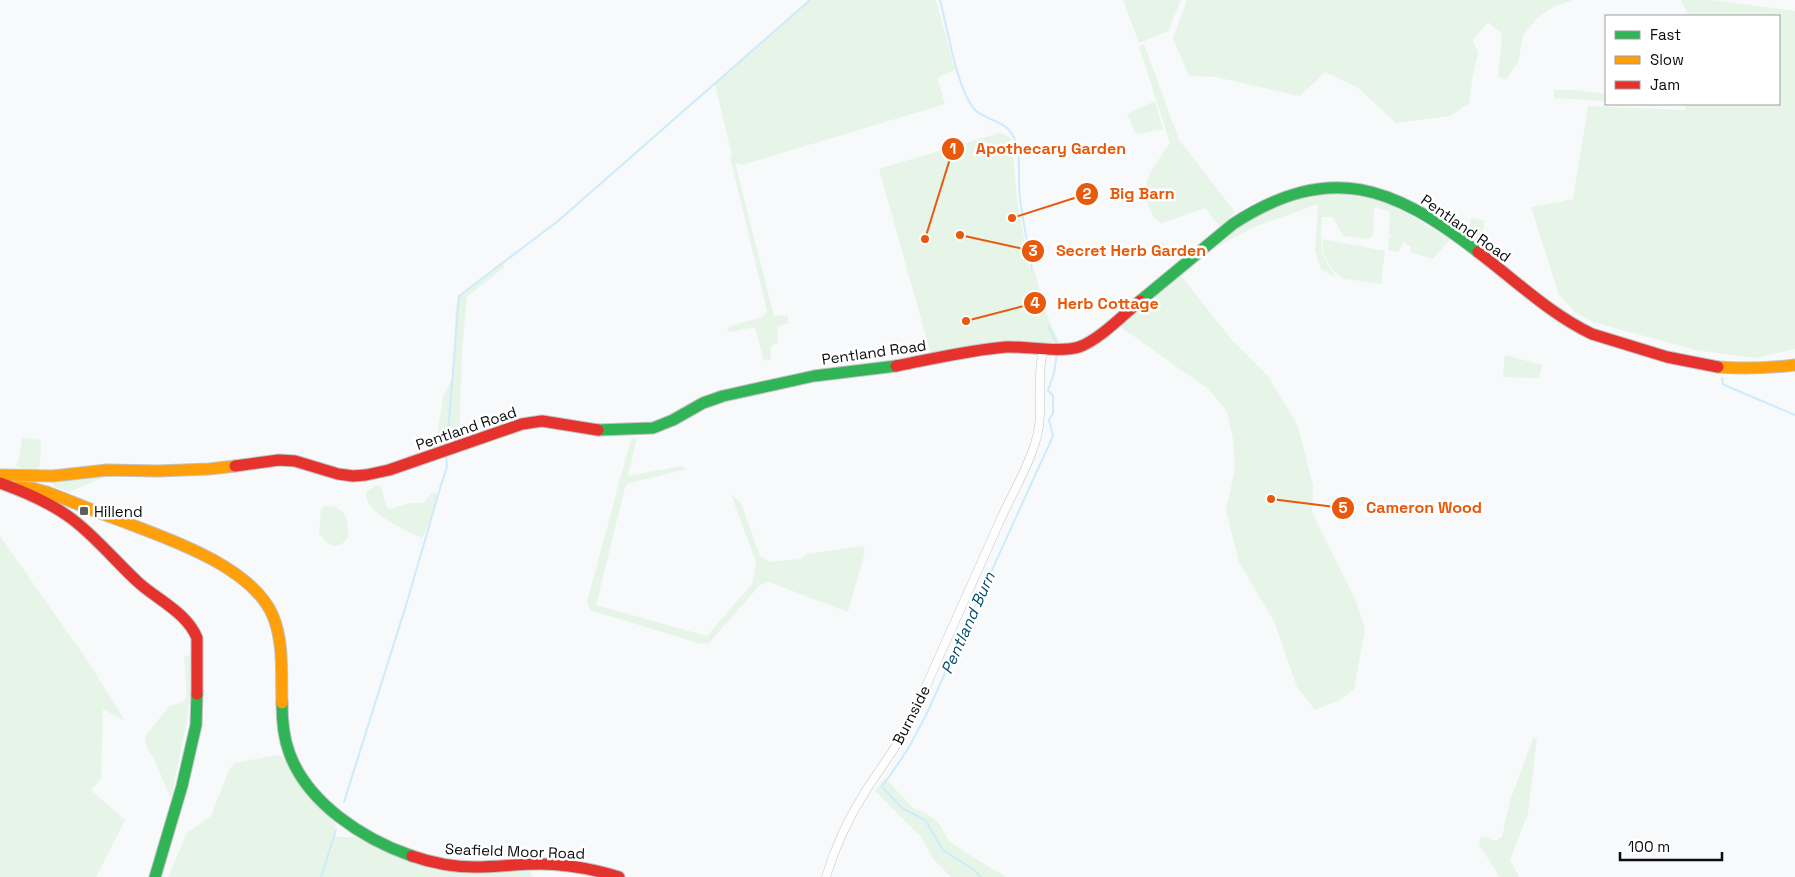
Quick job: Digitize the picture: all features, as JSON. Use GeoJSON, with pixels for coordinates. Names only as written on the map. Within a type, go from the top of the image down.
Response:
{"type":"FeatureCollection","features":[{"type":"Feature","properties":{"kind":"main road","name":"Pentland Road"},"geometry":{"type":"LineString","coordinates":[[0,476],[8,474],[53,476],[108,470],[158,472],[209,469],[279,460],[295,461],[338,474],[366,475],[389,470],[522,424],[542,421],[603,431],[653,428],[668,422],[702,402],[814,376],[884,369],[982,349],[1009,346],[1053,350],[1079,347],[1094,340],[1233,224],[1249,213],[1291,193],[1318,188],[1338,188],[1386,196],[1418,210],[1565,319],[1578,328],[1592,334],[1707,367],[1756,370],[1795,365]]}},
{"type":"Feature","properties":{"kind":"main road"},"geometry":{"type":"LineString","coordinates":[[0,483],[30,494],[72,519],[140,584],[183,617],[194,630],[197,638],[198,668],[196,725],[182,786],[155,877]]}},
{"type":"Feature","properties":{"kind":"main road","name":"Seafield Moor Road"},"geometry":{"type":"LineString","coordinates":[[12,487],[35,488],[134,526],[207,557],[226,567],[246,583],[261,598],[272,613],[278,628],[281,644],[282,714],[286,744],[298,770],[313,791],[338,815],[367,836],[400,851],[439,864],[474,867],[553,864],[598,870],[619,877]]}},
{"type":"Feature","properties":{"kind":"street","name":"Burnside"},"geometry":{"type":"LineString","coordinates":[[826,877],[835,849],[849,818],[909,724],[1025,469],[1037,438],[1040,362],[1053,350]]}},
{"type":"Feature","properties":{"kind":"green space"},"geometry":{"type":"Polygon","coordinates":[[[811,0],[936,0],[955,70],[937,78],[945,104],[742,165],[735,163],[774,316],[787,315],[789,323],[777,327],[778,343],[771,346],[771,359],[764,361],[755,327],[730,332],[727,329],[730,326],[763,317],[767,311],[730,157],[732,156],[715,84],[811,0]]]}},
{"type":"Feature","properties":{"kind":"green space"},"geometry":{"type":"Polygon","coordinates":[[[1123,0],[1181,0],[1168,31],[1139,43],[1123,0]]]}},
{"type":"Feature","properties":{"kind":"green space"},"geometry":{"type":"Polygon","coordinates":[[[1187,0],[1573,0],[1553,7],[1537,18],[1523,35],[1518,62],[1506,80],[1498,77],[1502,34],[1488,22],[1473,40],[1478,54],[1469,103],[1450,116],[1396,123],[1357,87],[1325,72],[1300,96],[1216,77],[1189,76],[1173,38],[1187,0]]]}},
{"type":"Feature","properties":{"kind":"green space"},"geometry":{"type":"Polygon","coordinates":[[[1681,0],[1712,0],[1795,11],[1795,349],[1756,358],[1696,350],[1593,322],[1575,312],[1559,295],[1531,207],[1573,199],[1588,106],[1685,110],[1686,105],[1780,105],[1780,15],[1688,15],[1681,0]]]}},
{"type":"Feature","properties":{"kind":"green space"},"geometry":{"type":"Polygon","coordinates":[[[1144,44],[1179,140],[1235,212],[1220,226],[1205,208],[1162,223],[1157,220],[1151,211],[1147,199],[1146,187],[1148,177],[1170,143],[1139,46],[1144,44]]]}},
{"type":"Feature","properties":{"kind":"green space"},"geometry":{"type":"Polygon","coordinates":[[[1554,90],[1574,90],[1605,94],[1605,101],[1554,98],[1554,90]]]}},
{"type":"Feature","properties":{"kind":"green space"},"geometry":{"type":"Polygon","coordinates":[[[1155,101],[1163,129],[1136,134],[1127,114],[1155,101]]]}},
{"type":"Feature","properties":{"kind":"green space"},"geometry":{"type":"Polygon","coordinates":[[[999,133],[1008,136],[1012,142],[1017,200],[1030,270],[1035,270],[1045,309],[1061,345],[1012,340],[990,342],[931,354],[879,169],[999,133]]]}},
{"type":"Feature","properties":{"kind":"green space"},"geometry":{"type":"Polygon","coordinates":[[[1328,193],[1358,196],[1382,202],[1417,219],[1430,228],[1428,230],[1431,228],[1450,239],[1433,259],[1410,252],[1411,247],[1403,242],[1398,252],[1388,250],[1389,236],[1396,239],[1389,234],[1390,211],[1374,207],[1373,236],[1368,239],[1343,236],[1333,217],[1322,217],[1323,255],[1335,275],[1334,277],[1321,269],[1315,251],[1318,204],[1254,227],[1215,248],[1246,221],[1260,212],[1298,198],[1328,193]]]}},
{"type":"Feature","properties":{"kind":"green space"},"geometry":{"type":"Polygon","coordinates":[[[1471,218],[1485,221],[1481,242],[1493,245],[1490,257],[1470,240],[1468,235],[1471,218]]]}},
{"type":"Feature","properties":{"kind":"green space"},"geometry":{"type":"Polygon","coordinates":[[[1322,239],[1385,251],[1381,284],[1345,280],[1339,276],[1325,257],[1322,239]]]}},
{"type":"Feature","properties":{"kind":"green space"},"geometry":{"type":"Polygon","coordinates":[[[503,261],[504,267],[467,297],[462,350],[459,441],[435,450],[443,397],[452,379],[456,306],[461,294],[503,261]]]}},
{"type":"Feature","properties":{"kind":"green space"},"geometry":{"type":"Polygon","coordinates":[[[1179,273],[1230,338],[1268,376],[1298,426],[1313,486],[1312,512],[1356,601],[1365,629],[1354,689],[1340,700],[1315,710],[1297,687],[1274,621],[1239,562],[1226,511],[1235,469],[1233,439],[1227,411],[1208,389],[1118,325],[1179,273]]]}},
{"type":"Feature","properties":{"kind":"green space"},"geometry":{"type":"Polygon","coordinates":[[[1505,355],[1542,365],[1539,378],[1503,377],[1505,355]]]}},
{"type":"Feature","properties":{"kind":"green space"},"geometry":{"type":"Polygon","coordinates":[[[22,438],[41,440],[40,466],[37,470],[23,469],[16,465],[19,459],[22,438]]]}},
{"type":"Feature","properties":{"kind":"green space"},"geometry":{"type":"Polygon","coordinates":[[[637,438],[628,476],[681,466],[687,469],[626,484],[596,605],[707,636],[752,584],[756,562],[731,494],[741,503],[760,556],[769,562],[801,559],[807,554],[863,546],[865,552],[848,612],[769,582],[760,585],[709,643],[701,644],[590,610],[587,602],[631,439],[637,438]]]}},
{"type":"Feature","properties":{"kind":"green space"},"geometry":{"type":"Polygon","coordinates":[[[119,473],[116,476],[105,477],[69,492],[54,487],[52,482],[56,478],[119,473]]]}},
{"type":"Feature","properties":{"kind":"green space"},"geometry":{"type":"Polygon","coordinates":[[[376,485],[381,486],[386,506],[390,509],[410,503],[424,503],[432,493],[436,492],[438,496],[433,514],[422,538],[391,522],[370,506],[366,492],[376,485]]]}},
{"type":"Feature","properties":{"kind":"green space"},"geometry":{"type":"Polygon","coordinates":[[[324,506],[337,508],[345,515],[348,525],[348,538],[342,544],[333,546],[326,542],[319,533],[321,510],[324,506]]]}},
{"type":"Feature","properties":{"kind":"green space"},"geometry":{"type":"Polygon","coordinates":[[[0,536],[89,663],[125,721],[103,709],[101,779],[91,790],[125,820],[96,877],[0,877],[0,536]]]}},
{"type":"Feature","properties":{"kind":"green space"},"geometry":{"type":"Polygon","coordinates":[[[190,655],[190,698],[171,799],[153,756],[148,751],[145,737],[169,706],[181,703],[187,697],[184,656],[190,655]]]}},
{"type":"Feature","properties":{"kind":"green space"},"geometry":{"type":"Polygon","coordinates":[[[1533,738],[1537,739],[1528,813],[1510,860],[1519,877],[1500,877],[1479,845],[1481,836],[1495,841],[1502,837],[1510,801],[1533,738]]]}},
{"type":"Feature","properties":{"kind":"green space"},"geometry":{"type":"Polygon","coordinates":[[[278,755],[290,765],[307,794],[336,824],[333,837],[356,837],[415,864],[437,870],[463,873],[529,871],[533,877],[168,877],[187,833],[211,816],[229,770],[235,763],[278,755]]]}},
{"type":"Feature","properties":{"kind":"green space"},"geometry":{"type":"Polygon","coordinates":[[[885,778],[913,808],[925,813],[938,822],[949,841],[1006,877],[951,877],[934,860],[921,837],[875,791],[885,778]]]}},
{"type":"Feature","properties":{"kind":"waterway"},"geometry":{"type":"LineString","coordinates":[[447,446],[459,296],[558,221],[810,0]]}},
{"type":"Feature","properties":{"kind":"waterway","name":"Pentland Burn"},"geometry":{"type":"LineString","coordinates":[[940,0],[957,72],[968,99],[978,113],[1008,129],[1015,141],[1019,157],[1020,198],[1032,270]]}},
{"type":"Feature","properties":{"kind":"waterway","name":"Pentland Burn"},"geometry":{"type":"LineString","coordinates":[[1048,326],[1057,343]]}},
{"type":"Feature","properties":{"kind":"waterway","name":"Pentland Burn"},"geometry":{"type":"LineString","coordinates":[[981,877],[974,870],[943,850],[925,820],[902,808],[882,787],[908,749],[927,713],[1053,436],[1049,420],[1053,413],[1053,396],[1048,390],[1054,373],[1057,353]]}},
{"type":"Feature","properties":{"kind":"waterway"},"geometry":{"type":"LineString","coordinates":[[1722,378],[1723,384],[1795,415]]}},
{"type":"Feature","properties":{"kind":"waterway"},"geometry":{"type":"LineString","coordinates":[[344,802],[447,467],[446,455]]}},
{"type":"Feature","properties":{"kind":"waterway"},"geometry":{"type":"LineString","coordinates":[[321,877],[336,830]]}},
{"type":"Feature","properties":{"kind":"traffic: fast"},"geometry":{"type":"LineString","coordinates":[[1140,301],[1233,224],[1268,204],[1300,193],[1331,188],[1360,190],[1389,198],[1418,211],[1478,252]]}},
{"type":"Feature","properties":{"kind":"traffic: fast"},"geometry":{"type":"LineString","coordinates":[[598,430],[653,428],[673,420],[703,403],[723,396],[814,376],[896,366]]}},
{"type":"Feature","properties":{"kind":"traffic: fast"},"geometry":{"type":"LineString","coordinates":[[155,877],[182,786],[196,725],[197,694]]}},
{"type":"Feature","properties":{"kind":"traffic: fast"},"geometry":{"type":"LineString","coordinates":[[282,703],[283,728],[287,746],[297,770],[309,787],[323,803],[356,829],[393,849],[412,856]]}},
{"type":"Feature","properties":{"kind":"traffic: slow"},"geometry":{"type":"LineString","coordinates":[[1718,367],[1756,368],[1795,365]]}},
{"type":"Feature","properties":{"kind":"traffic: slow"},"geometry":{"type":"LineString","coordinates":[[0,475],[53,476],[107,470],[158,471],[235,466]]}},
{"type":"Feature","properties":{"kind":"traffic: slow"},"geometry":{"type":"LineString","coordinates":[[17,487],[47,492],[154,533],[202,554],[245,581],[262,598],[277,626],[281,659],[282,703]]}},
{"type":"Feature","properties":{"kind":"traffic: jam"},"geometry":{"type":"LineString","coordinates":[[1478,252],[1547,307],[1592,334],[1667,357],[1718,367]]}},
{"type":"Feature","properties":{"kind":"traffic: jam"},"geometry":{"type":"LineString","coordinates":[[896,366],[992,348],[1071,349],[1079,347],[1103,333],[1140,301]]}},
{"type":"Feature","properties":{"kind":"traffic: jam"},"geometry":{"type":"LineString","coordinates":[[235,466],[279,460],[295,461],[338,474],[366,475],[389,470],[522,424],[542,421],[598,430]]}},
{"type":"Feature","properties":{"kind":"traffic: jam"},"geometry":{"type":"LineString","coordinates":[[0,483],[37,498],[72,519],[90,534],[139,583],[186,621],[197,638],[197,694]]}},
{"type":"Feature","properties":{"kind":"traffic: jam"},"geometry":{"type":"LineString","coordinates":[[412,856],[427,861],[467,867],[532,864],[570,866],[619,877]]}},
{"type":"Feature","properties":{"kind":"place","name":"Big Barn"},"geometry":{"type":"Point","coordinates":[1012,218]}},
{"type":"Feature","properties":{"kind":"place","name":"Secret Herb Garden"},"geometry":{"type":"Point","coordinates":[960,235]}},
{"type":"Feature","properties":{"kind":"place","name":"Apothecary Garden"},"geometry":{"type":"Point","coordinates":[925,239]}},
{"type":"Feature","properties":{"kind":"place","name":"Herb Cottage"},"geometry":{"type":"Point","coordinates":[966,321]}},
{"type":"Feature","properties":{"kind":"place","name":"Cameron Wood"},"geometry":{"type":"Point","coordinates":[1271,499]}},
{"type":"Feature","properties":{"kind":"place","name":"Hillend"},"geometry":{"type":"Point","coordinates":[84,511]}}]}
